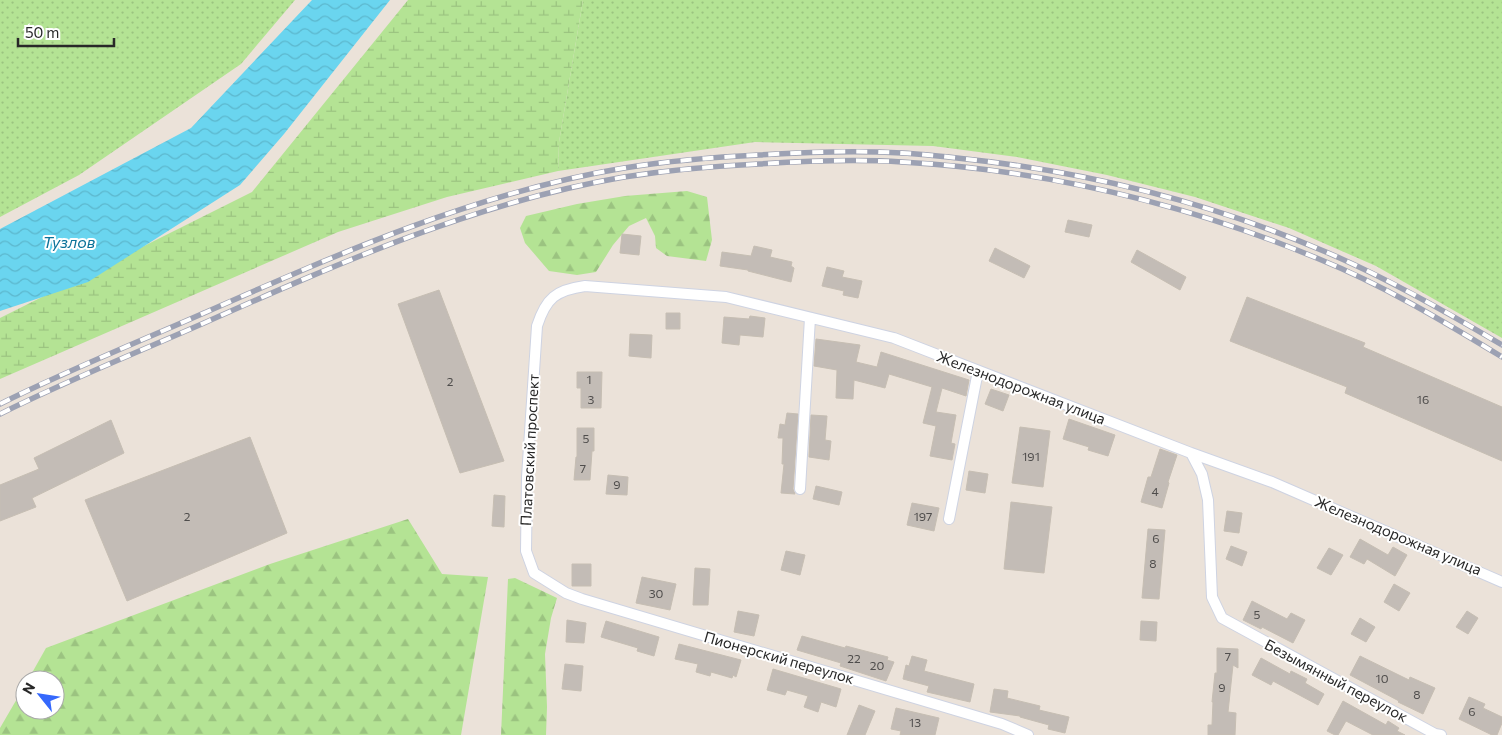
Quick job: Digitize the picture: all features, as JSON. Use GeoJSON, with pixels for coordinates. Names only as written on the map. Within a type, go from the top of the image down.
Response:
{"type":"FeatureCollection","features":[{"type":"Feature","properties":{"kind":"street","name":"Железнодорожная улица"},"geometry":{"type":"LineString","coordinates":[[537,326],[542,310],[552,297],[566,289],[585,286],[726,298],[894,338],[1191,453],[1272,482],[1502,582]]}},
{"type":"Feature","properties":{"kind":"street"},"geometry":{"type":"LineString","coordinates":[[800,489],[810,318]]}},
{"type":"Feature","properties":{"kind":"street","name":"Платовский проспект"},"geometry":{"type":"LineString","coordinates":[[534,573],[526,551],[527,478],[537,326]]}},
{"type":"Feature","properties":{"kind":"street"},"geometry":{"type":"LineString","coordinates":[[949,519],[978,371]]}},
{"type":"Feature","properties":{"kind":"street","name":"Безымянный переулок"},"geometry":{"type":"LineString","coordinates":[[1191,453],[1202,474],[1208,500],[1212,597],[1222,618],[1435,734],[1441,735]]}},
{"type":"Feature","properties":{"kind":"street","name":"Пионерский переулок"},"geometry":{"type":"LineString","coordinates":[[534,573],[566,593],[582,599],[1002,724],[1028,735]]}},
{"type":"Feature","properties":{"kind":"green space"},"geometry":{"type":"Polygon","coordinates":[[[0,0],[295,0],[241,64],[79,175],[0,217],[0,0]]]}},
{"type":"Feature","properties":{"kind":"green space"},"geometry":{"type":"Polygon","coordinates":[[[408,0],[583,0],[559,142],[558,171],[447,197],[338,232],[0,379],[0,318],[252,192],[408,0]]]}},
{"type":"Feature","properties":{"kind":"green space"},"geometry":{"type":"Polygon","coordinates":[[[583,0],[1502,0],[1502,338],[1376,266],[1289,228],[1195,197],[1107,175],[1017,157],[933,146],[755,142],[558,171],[559,142],[583,0]]]}},
{"type":"Feature","properties":{"kind":"green space"},"geometry":{"type":"Polygon","coordinates":[[[687,191],[707,197],[712,240],[706,261],[667,256],[656,248],[655,236],[646,218],[629,226],[613,245],[596,272],[577,275],[549,271],[525,243],[520,228],[526,216],[577,204],[625,196],[687,191]]]}},
{"type":"Feature","properties":{"kind":"green space"},"geometry":{"type":"Polygon","coordinates":[[[408,519],[442,574],[488,577],[461,735],[0,735],[0,728],[15,702],[15,720],[65,720],[65,670],[34,670],[46,648],[270,564],[408,519]]]}},
{"type":"Feature","properties":{"kind":"green space"},"geometry":{"type":"Polygon","coordinates":[[[515,578],[557,598],[551,618],[545,654],[546,735],[501,735],[508,579],[515,578]]]}},
{"type":"Feature","properties":{"kind":"water","name":"Тузлов"},"geometry":{"type":"Polygon","coordinates":[[[312,0],[390,0],[284,134],[240,185],[88,282],[0,311],[0,229],[191,128],[312,0]]]}},
{"type":"Feature","properties":{"kind":"building"},"geometry":{"type":"Polygon","coordinates":[[[1068,220],[1092,225],[1089,237],[1065,232],[1068,220]]]}},
{"type":"Feature","properties":{"kind":"building"},"geometry":{"type":"Polygon","coordinates":[[[622,234],[641,236],[639,255],[620,253],[622,234]]]}},
{"type":"Feature","properties":{"kind":"building"},"geometry":{"type":"Polygon","coordinates":[[[754,246],[772,250],[770,257],[792,262],[791,266],[794,268],[791,282],[748,270],[720,266],[722,252],[751,256],[754,246]]]}},
{"type":"Feature","properties":{"kind":"building"},"geometry":{"type":"Polygon","coordinates":[[[995,248],[1030,266],[1024,278],[989,261],[995,248]]]}},
{"type":"Feature","properties":{"kind":"building"},"geometry":{"type":"Polygon","coordinates":[[[1137,250],[1186,277],[1180,290],[1131,262],[1137,250]]]}},
{"type":"Feature","properties":{"kind":"building"},"geometry":{"type":"Polygon","coordinates":[[[827,267],[844,271],[842,277],[862,281],[858,298],[843,295],[844,291],[822,286],[827,267]]]}},
{"type":"Feature","properties":{"kind":"building"},"geometry":{"type":"Polygon","coordinates":[[[439,290],[504,461],[460,473],[398,304],[439,290]]]}},
{"type":"Feature","properties":{"kind":"building"},"geometry":{"type":"Polygon","coordinates":[[[1247,297],[1365,343],[1363,347],[1502,407],[1502,461],[1345,393],[1347,387],[1230,341],[1247,297]]]}},
{"type":"Feature","properties":{"kind":"building"},"geometry":{"type":"Polygon","coordinates":[[[666,313],[680,313],[680,329],[666,329],[666,313]]]}},
{"type":"Feature","properties":{"kind":"building"},"geometry":{"type":"Polygon","coordinates":[[[750,316],[765,318],[763,337],[740,335],[739,345],[722,343],[724,317],[749,319],[750,316]]]}},
{"type":"Feature","properties":{"kind":"building"},"geometry":{"type":"Polygon","coordinates":[[[630,334],[652,335],[651,358],[629,356],[630,334]]]}},
{"type":"Feature","properties":{"kind":"building"},"geometry":{"type":"Polygon","coordinates":[[[816,339],[860,345],[856,362],[877,367],[881,352],[969,380],[966,396],[942,388],[936,412],[956,415],[951,443],[955,444],[952,460],[930,456],[936,426],[923,423],[932,387],[889,374],[885,388],[854,380],[853,399],[836,398],[837,370],[814,366],[816,339]]]}},
{"type":"Feature","properties":{"kind":"building"},"geometry":{"type":"Polygon","coordinates":[[[577,372],[602,372],[601,408],[581,408],[581,388],[577,388],[577,372]]]}},
{"type":"Feature","properties":{"kind":"building"},"geometry":{"type":"Polygon","coordinates":[[[991,389],[1009,395],[1003,411],[985,404],[991,389]]]}},
{"type":"Feature","properties":{"kind":"building"},"geometry":{"type":"Polygon","coordinates":[[[787,413],[798,414],[793,489],[795,494],[781,493],[784,464],[782,464],[783,438],[778,438],[780,424],[785,425],[787,413]]]}},
{"type":"Feature","properties":{"kind":"building"},"geometry":{"type":"Polygon","coordinates":[[[811,415],[827,416],[825,440],[831,441],[829,460],[809,457],[811,415]]]}},
{"type":"Feature","properties":{"kind":"building"},"geometry":{"type":"Polygon","coordinates":[[[1069,419],[1115,435],[1108,456],[1088,450],[1089,447],[1063,439],[1069,419]]]}},
{"type":"Feature","properties":{"kind":"building"},"geometry":{"type":"Polygon","coordinates":[[[111,420],[124,453],[32,498],[36,507],[0,521],[0,485],[39,469],[34,458],[111,420]]]}},
{"type":"Feature","properties":{"kind":"building"},"geometry":{"type":"Polygon","coordinates":[[[1020,427],[1050,431],[1043,487],[1012,483],[1020,427]]]}},
{"type":"Feature","properties":{"kind":"building"},"geometry":{"type":"Polygon","coordinates":[[[577,428],[594,428],[594,451],[592,451],[590,480],[574,480],[577,457],[577,428]]]}},
{"type":"Feature","properties":{"kind":"building"},"geometry":{"type":"Polygon","coordinates":[[[250,437],[287,533],[127,601],[85,500],[250,437]]]}},
{"type":"Feature","properties":{"kind":"building"},"geometry":{"type":"Polygon","coordinates":[[[1160,449],[1177,455],[1162,508],[1141,502],[1148,477],[1151,477],[1160,449]]]}},
{"type":"Feature","properties":{"kind":"building"},"geometry":{"type":"Polygon","coordinates":[[[969,471],[988,474],[985,493],[966,490],[969,471]]]}},
{"type":"Feature","properties":{"kind":"building"},"geometry":{"type":"Polygon","coordinates":[[[608,475],[628,477],[627,495],[606,494],[608,475]]]}},
{"type":"Feature","properties":{"kind":"building"},"geometry":{"type":"Polygon","coordinates":[[[816,486],[842,492],[839,505],[813,499],[816,486]]]}},
{"type":"Feature","properties":{"kind":"building"},"geometry":{"type":"Polygon","coordinates":[[[494,495],[505,496],[504,527],[492,526],[494,495]]]}},
{"type":"Feature","properties":{"kind":"building"},"geometry":{"type":"Polygon","coordinates":[[[1011,502],[1052,507],[1044,573],[1004,569],[1011,502]]]}},
{"type":"Feature","properties":{"kind":"building"},"geometry":{"type":"Polygon","coordinates":[[[912,503],[939,508],[934,531],[907,525],[912,503]]]}},
{"type":"Feature","properties":{"kind":"building"},"geometry":{"type":"Polygon","coordinates":[[[1227,511],[1242,513],[1239,533],[1224,531],[1227,511]]]}},
{"type":"Feature","properties":{"kind":"building"},"geometry":{"type":"Polygon","coordinates":[[[1148,529],[1165,530],[1159,599],[1142,598],[1148,529]]]}},
{"type":"Feature","properties":{"kind":"building"},"geometry":{"type":"Polygon","coordinates":[[[1360,539],[1388,555],[1393,547],[1407,555],[1395,576],[1367,559],[1364,564],[1350,557],[1360,539]]]}},
{"type":"Feature","properties":{"kind":"building"},"geometry":{"type":"Polygon","coordinates":[[[1231,546],[1247,552],[1242,566],[1226,559],[1231,546]]]}},
{"type":"Feature","properties":{"kind":"building"},"geometry":{"type":"Polygon","coordinates":[[[1329,548],[1343,555],[1331,575],[1317,568],[1329,548]]]}},
{"type":"Feature","properties":{"kind":"building"},"geometry":{"type":"Polygon","coordinates":[[[786,551],[805,555],[800,575],[781,570],[786,551]]]}},
{"type":"Feature","properties":{"kind":"building"},"geometry":{"type":"Polygon","coordinates":[[[572,564],[591,564],[591,586],[572,586],[572,564]]]}},
{"type":"Feature","properties":{"kind":"building"},"geometry":{"type":"Polygon","coordinates":[[[695,568],[710,569],[708,605],[693,605],[695,568]]]}},
{"type":"Feature","properties":{"kind":"building"},"geometry":{"type":"Polygon","coordinates":[[[642,577],[676,584],[670,610],[636,603],[642,577]]]}},
{"type":"Feature","properties":{"kind":"building"},"geometry":{"type":"Polygon","coordinates":[[[1394,584],[1410,593],[1399,611],[1384,602],[1394,584]]]}},
{"type":"Feature","properties":{"kind":"building"},"geometry":{"type":"Polygon","coordinates":[[[1252,601],[1287,619],[1291,613],[1305,620],[1293,643],[1262,627],[1261,629],[1243,620],[1252,601]]]}},
{"type":"Feature","properties":{"kind":"building"},"geometry":{"type":"Polygon","coordinates":[[[738,611],[759,615],[754,636],[734,632],[738,611]]]}},
{"type":"Feature","properties":{"kind":"building"},"geometry":{"type":"Polygon","coordinates":[[[1467,611],[1478,618],[1468,634],[1456,627],[1467,611]]]}},
{"type":"Feature","properties":{"kind":"building"},"geometry":{"type":"Polygon","coordinates":[[[1360,618],[1375,627],[1366,642],[1351,634],[1360,618]]]}},
{"type":"Feature","properties":{"kind":"building"},"geometry":{"type":"Polygon","coordinates":[[[567,620],[586,623],[584,643],[566,642],[567,620]]]}},
{"type":"Feature","properties":{"kind":"building"},"geometry":{"type":"Polygon","coordinates":[[[606,621],[659,637],[654,656],[637,651],[638,648],[601,637],[606,621]]]}},
{"type":"Feature","properties":{"kind":"building"},"geometry":{"type":"Polygon","coordinates":[[[1141,621],[1157,622],[1156,641],[1140,640],[1141,621]]]}},
{"type":"Feature","properties":{"kind":"building"},"geometry":{"type":"Polygon","coordinates":[[[802,636],[888,657],[887,660],[894,662],[886,681],[840,666],[841,663],[797,650],[802,636]]]}},
{"type":"Feature","properties":{"kind":"building"},"geometry":{"type":"Polygon","coordinates":[[[679,644],[741,660],[736,677],[733,675],[732,678],[711,672],[710,676],[696,672],[698,664],[675,659],[679,644]]]}},
{"type":"Feature","properties":{"kind":"building"},"geometry":{"type":"Polygon","coordinates":[[[1217,648],[1238,649],[1238,668],[1233,665],[1228,712],[1236,713],[1235,735],[1208,735],[1208,725],[1212,725],[1212,702],[1215,673],[1217,673],[1217,648]]]}},
{"type":"Feature","properties":{"kind":"building"},"geometry":{"type":"Polygon","coordinates":[[[912,656],[927,660],[924,671],[974,684],[970,702],[927,692],[929,686],[903,679],[906,665],[909,666],[912,656]]]}},
{"type":"Feature","properties":{"kind":"building"},"geometry":{"type":"Polygon","coordinates":[[[1360,656],[1409,680],[1410,677],[1435,688],[1423,714],[1350,675],[1360,656]]]}},
{"type":"Feature","properties":{"kind":"building"},"geometry":{"type":"Polygon","coordinates":[[[1261,658],[1290,674],[1291,671],[1307,679],[1305,683],[1324,694],[1318,705],[1273,681],[1271,685],[1252,675],[1261,658]]]}},
{"type":"Feature","properties":{"kind":"building"},"geometry":{"type":"Polygon","coordinates":[[[565,664],[583,666],[581,691],[562,689],[565,664]]]}},
{"type":"Feature","properties":{"kind":"building"},"geometry":{"type":"Polygon","coordinates":[[[773,669],[841,689],[836,707],[821,702],[818,712],[804,707],[808,696],[787,690],[785,695],[767,690],[773,669]]]}},
{"type":"Feature","properties":{"kind":"building"},"geometry":{"type":"Polygon","coordinates":[[[994,689],[1008,691],[1007,698],[1040,706],[1039,710],[1069,717],[1065,733],[1048,729],[1049,725],[1020,716],[990,712],[994,689]]]}},
{"type":"Feature","properties":{"kind":"building"},"geometry":{"type":"Polygon","coordinates":[[[1469,697],[1485,704],[1483,708],[1502,717],[1502,723],[1497,735],[1492,735],[1459,719],[1469,697]]]}},
{"type":"Feature","properties":{"kind":"building"},"geometry":{"type":"Polygon","coordinates":[[[1343,701],[1386,725],[1388,721],[1399,728],[1397,731],[1405,735],[1373,735],[1346,721],[1338,735],[1327,731],[1343,701]]]}},
{"type":"Feature","properties":{"kind":"building"},"geometry":{"type":"Polygon","coordinates":[[[859,705],[875,711],[865,735],[847,735],[859,705]]]}},
{"type":"Feature","properties":{"kind":"building"},"geometry":{"type":"Polygon","coordinates":[[[896,708],[939,718],[935,735],[900,735],[901,731],[891,729],[896,708]]]}},
{"type":"Feature","properties":{"kind":"railway"},"geometry":{"type":"LineString","coordinates":[[0,404],[76,369],[357,248],[409,227],[516,192],[570,179],[657,163],[812,152],[902,153],[1005,164],[1099,180],[1145,191],[1237,218],[1326,252],[1415,296],[1502,345]]}},
{"type":"Feature","properties":{"kind":"railway"},"geometry":{"type":"LineString","coordinates":[[0,414],[306,278],[462,218],[569,188],[624,177],[708,167],[813,161],[902,162],[956,166],[1062,182],[1167,206],[1269,239],[1343,269],[1412,304],[1502,357]]}}]}
